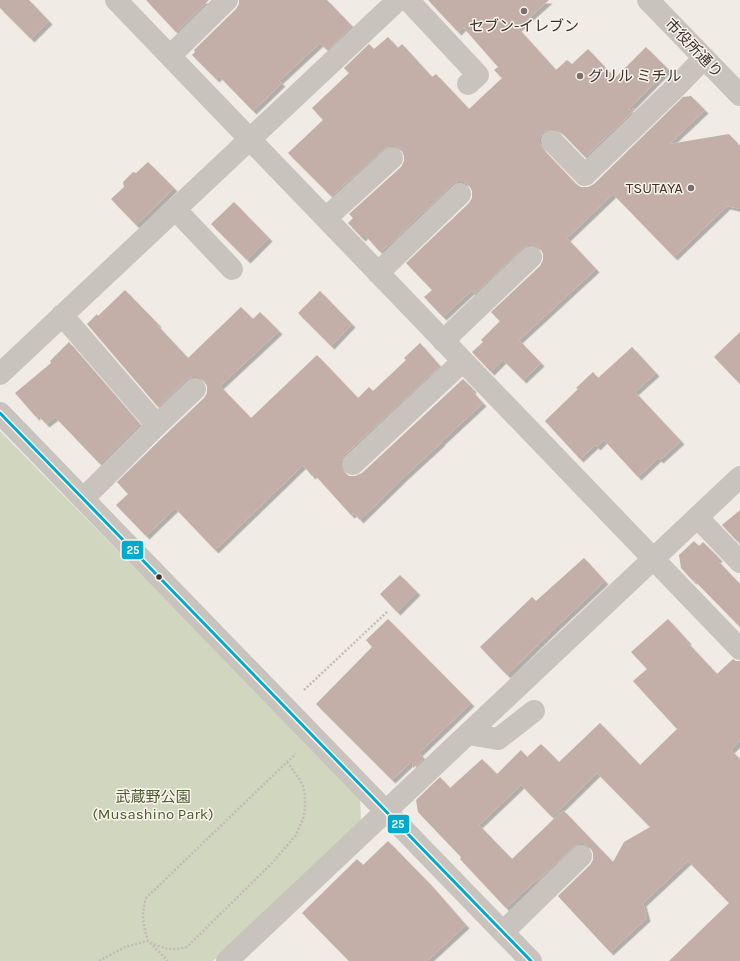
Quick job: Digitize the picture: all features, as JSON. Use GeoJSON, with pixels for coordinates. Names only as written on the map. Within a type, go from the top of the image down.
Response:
{"type":"FeatureCollection","features":[{"type":"Feature","properties":{"kind":"street"},"geometry":{"type":"LineString","coordinates":[[116,0],[740,649]]}},
{"type":"Feature","properties":{"kind":"street"},"geometry":{"type":"LineString","coordinates":[[170,56],[227,0]]}},
{"type":"Feature","properties":{"kind":"street"},"geometry":{"type":"LineString","coordinates":[[0,374],[398,0]]}},
{"type":"Feature","properties":{"kind":"street"},"geometry":{"type":"LineString","coordinates":[[408,0],[478,75],[468,84]]}},
{"type":"Feature","properties":{"kind":"street","name":"市役所通り"},"geometry":{"type":"LineString","coordinates":[[648,0],[740,95]]}},
{"type":"Feature","properties":{"kind":"street"},"geometry":{"type":"LineString","coordinates":[[552,141],[585,175],[704,58]]}},
{"type":"Feature","properties":{"kind":"street"},"geometry":{"type":"LineString","coordinates":[[326,218],[392,158]]}},
{"type":"Feature","properties":{"kind":"street"},"geometry":{"type":"LineString","coordinates":[[378,273],[460,194]]}},
{"type":"Feature","properties":{"kind":"street"},"geometry":{"type":"LineString","coordinates":[[175,209],[232,269]]}},
{"type":"Feature","properties":{"kind":"street"},"geometry":{"type":"LineString","coordinates":[[444,341],[532,257]]}},
{"type":"Feature","properties":{"kind":"street"},"geometry":{"type":"LineString","coordinates":[[62,315],[158,425]]}},
{"type":"Feature","properties":{"kind":"street"},"geometry":{"type":"LineString","coordinates":[[353,464],[463,361]]}},
{"type":"Feature","properties":{"kind":"street"},"geometry":{"type":"LineString","coordinates":[[83,498],[195,390]]}},
{"type":"Feature","properties":{"kind":"street"},"geometry":{"type":"LineString","coordinates":[[0,413],[531,961]]}},
{"type":"Feature","properties":{"kind":"street"},"geometry":{"type":"LineString","coordinates":[[227,961],[740,477]]}},
{"type":"Feature","properties":{"kind":"street"},"geometry":{"type":"LineString","coordinates":[[698,518],[740,562]]}},
{"type":"Feature","properties":{"kind":"street"},"geometry":{"type":"LineString","coordinates":[[468,734],[498,739],[534,711]]}},
{"type":"Feature","properties":{"kind":"street"},"geometry":{"type":"LineString","coordinates":[[503,932],[580,856]]}},
{"type":"Feature","properties":{"kind":"path"},"geometry":{"type":"LineString","coordinates":[[286,708],[388,611]]}},
{"type":"Feature","properties":{"kind":"path"},"geometry":{"type":"LineString","coordinates":[[168,961],[148,941],[143,920],[143,908],[146,898],[314,737]]}},
{"type":"Feature","properties":{"kind":"path"},"geometry":{"type":"LineString","coordinates":[[99,961],[125,947],[148,941],[161,948],[175,950],[187,947],[273,862],[296,836],[303,819],[305,808],[303,786],[287,762]]}},
{"type":"Feature","properties":{"kind":"green space","name":"武蔵野公園 (Musashino Park)"},"geometry":{"type":"Polygon","coordinates":[[[0,431],[360,797],[361,822],[213,961],[0,961],[0,431]]]}},
{"type":"Feature","properties":{"kind":"building"},"geometry":{"type":"Polygon","coordinates":[[[0,0],[29,0],[49,21],[31,39],[0,8],[0,0]]]}},
{"type":"Feature","properties":{"kind":"building"},"geometry":{"type":"Polygon","coordinates":[[[146,0],[209,0],[176,32],[146,0]]]}},
{"type":"Feature","properties":{"kind":"building"},"geometry":{"type":"Polygon","coordinates":[[[239,0],[327,0],[352,26],[327,50],[320,43],[279,81],[282,83],[253,111],[219,76],[216,79],[192,55],[195,52],[194,50],[236,9],[239,4],[239,0]]]}},
{"type":"Feature","properties":{"kind":"building"},"geometry":{"type":"Polygon","coordinates":[[[428,0],[549,0],[518,28],[556,70],[567,60],[572,64],[588,49],[615,78],[646,47],[668,69],[628,110],[636,108],[585,157],[561,132],[556,129],[549,129],[543,132],[540,137],[540,144],[543,149],[576,184],[581,187],[588,187],[594,184],[683,97],[691,96],[705,110],[669,144],[729,134],[740,146],[740,209],[727,206],[674,257],[613,194],[567,238],[596,269],[519,340],[541,363],[523,380],[503,360],[491,372],[472,352],[483,342],[481,340],[500,321],[491,312],[540,266],[543,260],[543,254],[540,248],[534,245],[528,245],[523,248],[474,294],[471,291],[443,317],[424,297],[432,290],[406,263],[469,203],[472,198],[472,191],[469,185],[464,182],[457,182],[451,185],[380,252],[365,235],[362,238],[348,223],[353,218],[349,214],[401,167],[404,161],[404,156],[401,149],[395,146],[390,146],[384,149],[331,196],[288,153],[323,120],[312,108],[349,73],[344,68],[369,44],[374,49],[388,37],[398,48],[402,44],[432,77],[436,74],[469,109],[502,78],[494,70],[498,67],[463,27],[458,32],[428,0]]]}},
{"type":"Feature","properties":{"kind":"building"},"geometry":{"type":"Polygon","coordinates":[[[148,162],[174,188],[136,225],[111,199],[124,187],[123,182],[133,172],[136,173],[148,162]]]}},
{"type":"Feature","properties":{"kind":"building"},"geometry":{"type":"Polygon","coordinates":[[[234,202],[269,238],[247,260],[211,224],[234,202]]]}},
{"type":"Feature","properties":{"kind":"building"},"geometry":{"type":"Polygon","coordinates":[[[125,290],[188,358],[241,307],[253,319],[260,312],[279,331],[220,386],[251,418],[317,355],[358,398],[369,387],[373,391],[406,360],[404,358],[420,343],[440,366],[344,455],[341,461],[341,467],[349,476],[355,476],[362,473],[463,379],[473,389],[472,391],[483,403],[360,520],[354,513],[351,515],[314,474],[312,476],[303,465],[215,550],[175,508],[146,536],[116,505],[128,494],[117,482],[204,398],[207,393],[207,386],[199,377],[192,377],[186,380],[158,407],[87,324],[97,314],[98,316],[125,290]]]}},
{"type":"Feature","properties":{"kind":"building"},"geometry":{"type":"Polygon","coordinates":[[[320,291],[352,324],[331,346],[298,313],[320,291]]]}},
{"type":"Feature","properties":{"kind":"building"},"geometry":{"type":"Polygon","coordinates":[[[740,332],[740,384],[714,357],[740,332]]]}},
{"type":"Feature","properties":{"kind":"building"},"geometry":{"type":"Polygon","coordinates":[[[69,342],[140,424],[100,464],[55,417],[46,424],[38,415],[36,417],[15,393],[51,363],[50,361],[69,342]]]}},
{"type":"Feature","properties":{"kind":"building"},"geometry":{"type":"Polygon","coordinates":[[[632,347],[656,373],[635,392],[681,441],[660,460],[658,458],[638,477],[604,440],[597,447],[595,445],[580,459],[545,421],[593,372],[598,378],[632,347]]]}},
{"type":"Feature","properties":{"kind":"building"},"geometry":{"type":"Polygon","coordinates":[[[740,510],[740,540],[738,542],[722,525],[740,510]]]}},
{"type":"Feature","properties":{"kind":"building"},"geometry":{"type":"Polygon","coordinates":[[[694,541],[699,546],[703,542],[719,558],[717,560],[740,584],[740,627],[681,568],[679,555],[694,541]]]}},
{"type":"Feature","properties":{"kind":"building"},"geometry":{"type":"Polygon","coordinates":[[[584,558],[605,581],[507,675],[480,647],[532,597],[536,601],[584,558]]]}},
{"type":"Feature","properties":{"kind":"building"},"geometry":{"type":"Polygon","coordinates":[[[400,575],[417,592],[397,612],[380,594],[400,575]]]}},
{"type":"Feature","properties":{"kind":"building"},"geometry":{"type":"Polygon","coordinates":[[[388,619],[471,703],[419,753],[424,758],[413,768],[412,761],[392,780],[316,704],[372,647],[366,640],[388,619]]]}},
{"type":"Feature","properties":{"kind":"building"},"geometry":{"type":"Polygon","coordinates":[[[668,619],[717,674],[733,659],[740,661],[740,741],[731,750],[740,759],[740,961],[669,961],[729,903],[688,861],[643,903],[647,918],[610,952],[558,896],[590,865],[593,860],[593,853],[590,847],[584,844],[578,844],[573,847],[506,908],[460,859],[461,857],[418,812],[416,800],[440,777],[450,788],[482,759],[497,774],[521,750],[527,757],[541,744],[559,762],[600,723],[640,765],[677,729],[633,681],[647,669],[631,652],[668,619]],[[597,773],[552,817],[521,785],[479,825],[512,859],[563,810],[613,862],[624,842],[650,827],[597,773]]]}},
{"type":"Feature","properties":{"kind":"building"},"geometry":{"type":"Polygon","coordinates":[[[388,841],[431,885],[466,925],[427,961],[349,961],[302,913],[357,859],[363,865],[388,841]]]}},
{"type":"Feature","properties":{"kind":"transit line","name":"25"},"geometry":{"type":"LineString","coordinates":[[0,413],[531,961]]}},
{"type":"Feature","properties":{"kind":"place","name":"セブン-イレブン"},"geometry":{"type":"Point","coordinates":[524,11]}},
{"type":"Feature","properties":{"kind":"place","name":"グリル ミチル"},"geometry":{"type":"Point","coordinates":[580,76]}},
{"type":"Feature","properties":{"kind":"place","name":"TSUTAYA"},"geometry":{"type":"Point","coordinates":[691,188]}}]}
